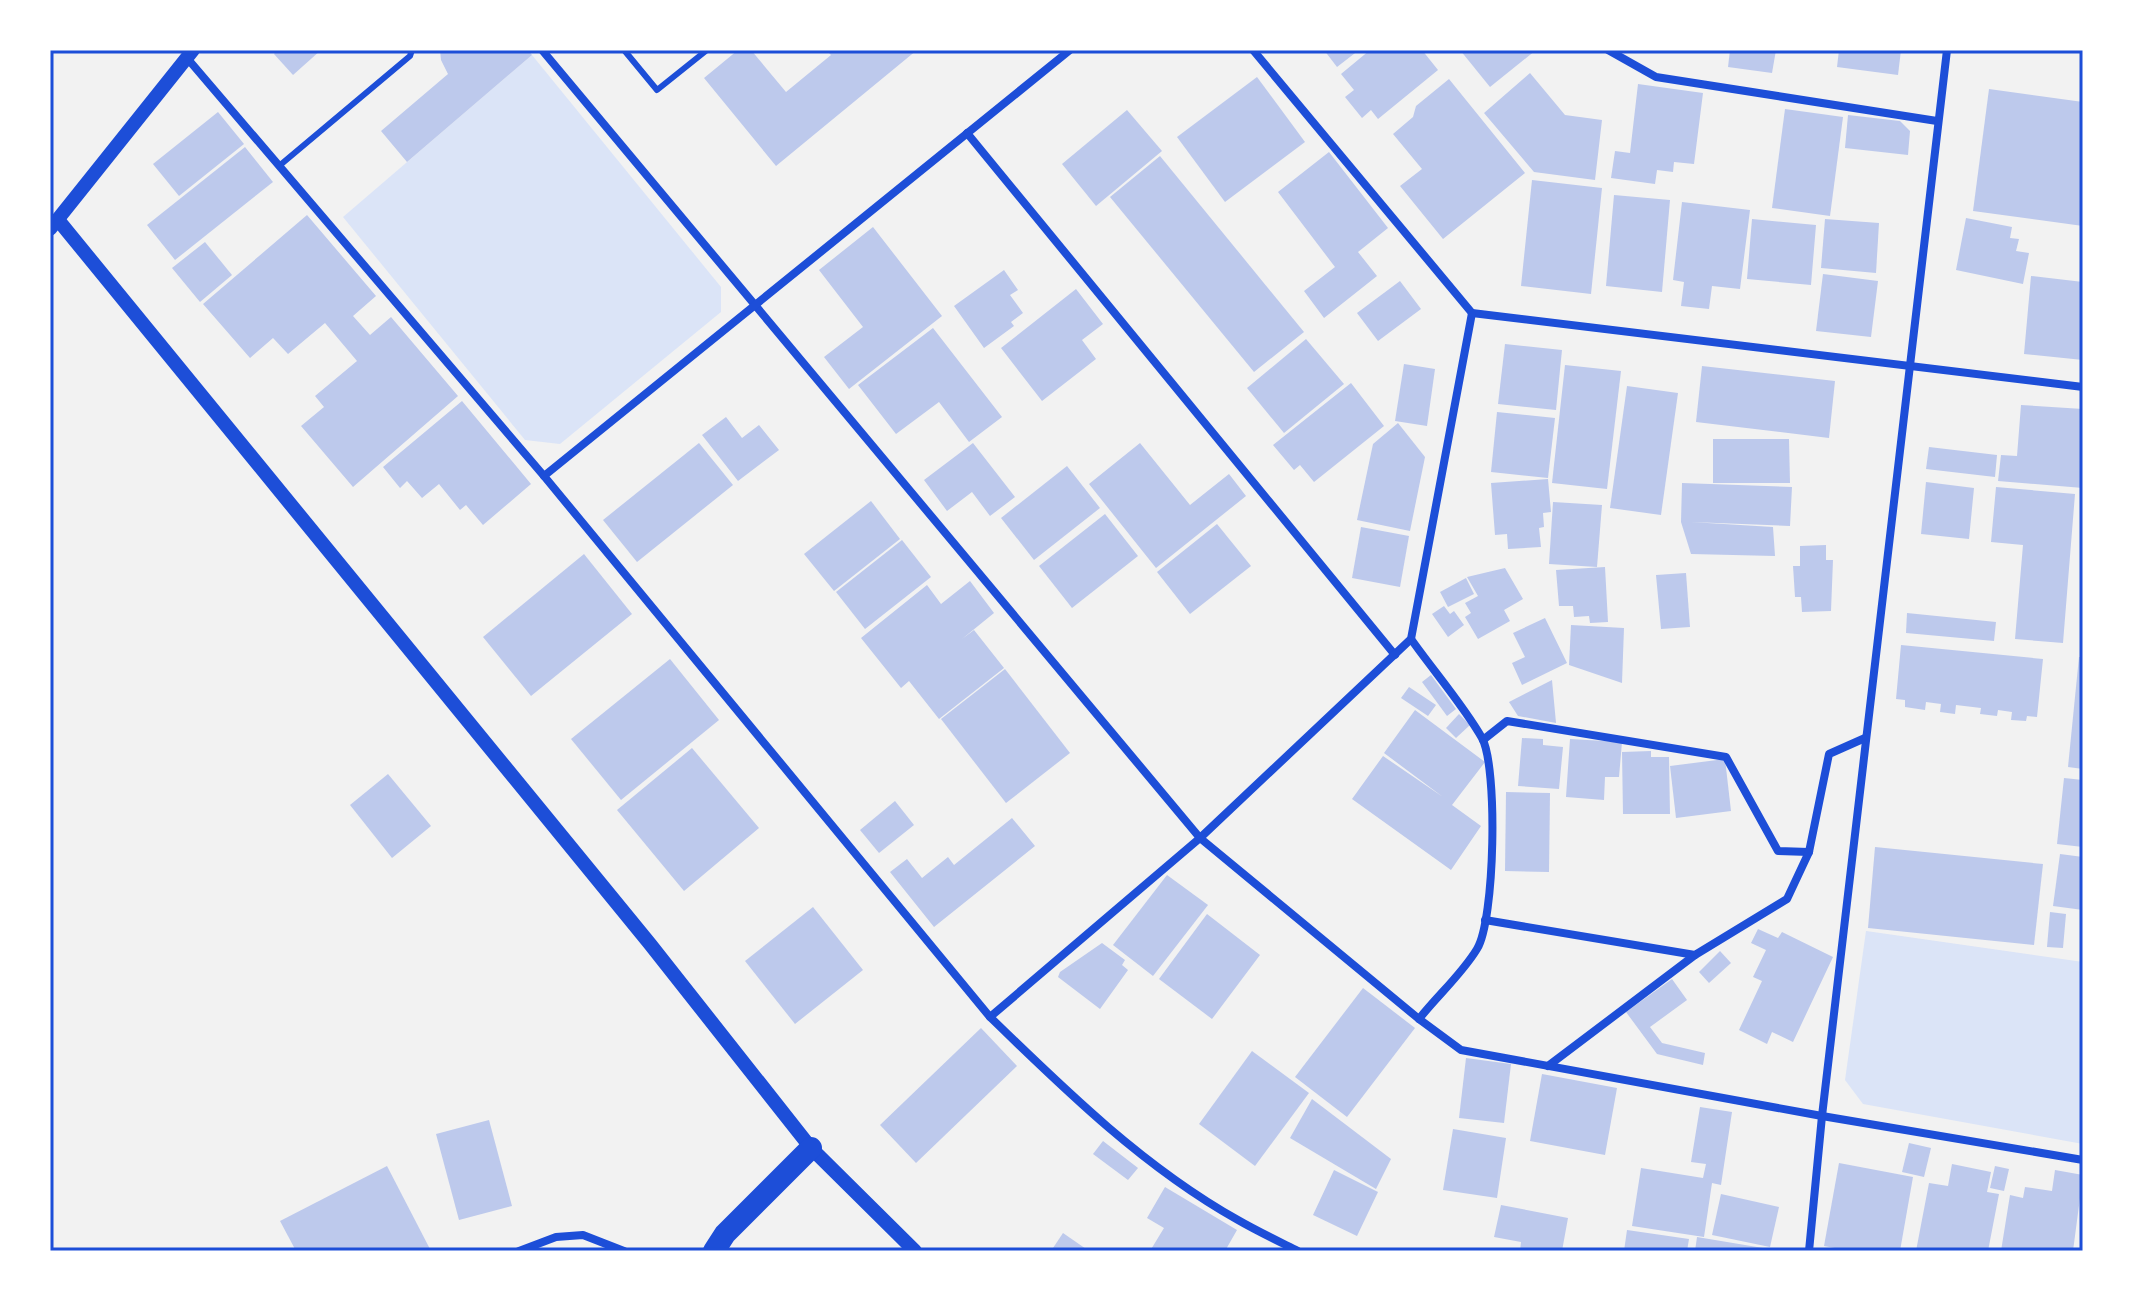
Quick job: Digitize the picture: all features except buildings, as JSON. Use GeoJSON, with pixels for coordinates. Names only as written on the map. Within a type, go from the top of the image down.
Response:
{"type":"FeatureCollection","features":[{"type":"Feature","properties":{"kind":"highway"},"geometry":{"type":"LineString","coordinates":[[714,1251],[725,1234],[811,1148]]}},
{"type":"Feature","properties":{"kind":"street"},"geometry":{"type":"LineString","coordinates":[[542,50],[1200,838],[1419,1019],[1461,1050],[2083,1160]]}},
{"type":"Feature","properties":{"kind":"street"},"geometry":{"type":"LineString","coordinates":[[544,476],[1070,50]]}},
{"type":"Feature","properties":{"kind":"street"},"geometry":{"type":"LineString","coordinates":[[1253,50],[1472,313],[2083,387]]}},
{"type":"Feature","properties":{"kind":"street"},"geometry":{"type":"LineString","coordinates":[[1608,50],[1656,77],[1937,121]]}},
{"type":"Feature","properties":{"kind":"street"},"geometry":{"type":"LineString","coordinates":[[1809,1251],[1865,738],[1947,50]]}},
{"type":"Feature","properties":{"kind":"street"},"geometry":{"type":"LineString","coordinates":[[915,1251],[811,1148],[602,885],[54,225],[190,54],[279,166],[544,476],[990,1017],[1073,1098],[1148,1159],[1236,1219],[1298,1251]]}},
{"type":"Feature","properties":{"kind":"street"},"geometry":{"type":"LineString","coordinates":[[967,133],[1395,655]]}},
{"type":"Feature","properties":{"kind":"street"},"geometry":{"type":"LineString","coordinates":[[990,1017],[1200,838],[1411,639],[1472,313]]}},
{"type":"Feature","properties":{"kind":"street"},"geometry":{"type":"LineString","coordinates":[[1411,639],[1483,740],[1493,812],[1490,885],[1478,947],[1419,1019]]}},
{"type":"Feature","properties":{"kind":"street"},"geometry":{"type":"LineString","coordinates":[[1483,740],[1507,721],[1726,757],[1778,851],[1809,852]]}},
{"type":"Feature","properties":{"kind":"street"},"geometry":{"type":"LineString","coordinates":[[1548,1066],[1695,955],[1787,899],[1809,852],[1829,754],[1865,738]]}},
{"type":"Feature","properties":{"kind":"street"},"geometry":{"type":"LineString","coordinates":[[1485,920],[1695,955]]}},
{"type":"Feature","properties":{"kind":"street"},"geometry":{"type":"LineString","coordinates":[[519,1251],[556,1237],[583,1235],[624,1251]]}},
{"type":"Feature","properties":{"kind":"lane"},"geometry":{"type":"LineString","coordinates":[[279,166],[410,56],[412,50]]}},
{"type":"Feature","properties":{"kind":"lane"},"geometry":{"type":"LineString","coordinates":[[624,50],[657,90],[707,50]]}},
{"type":"Feature","properties":{"kind":"shaded area"},"geometry":{"type":"Polygon","coordinates":[[[532,55],[721,287],[721,312],[560,444],[525,440],[343,217],[532,55]]]}},
{"type":"Feature","properties":{"kind":"shaded area"},"geometry":{"type":"Polygon","coordinates":[[[1866,931],[2083,962],[2083,1144],[1863,1104],[1845,1080],[1866,931]]]}}]}
